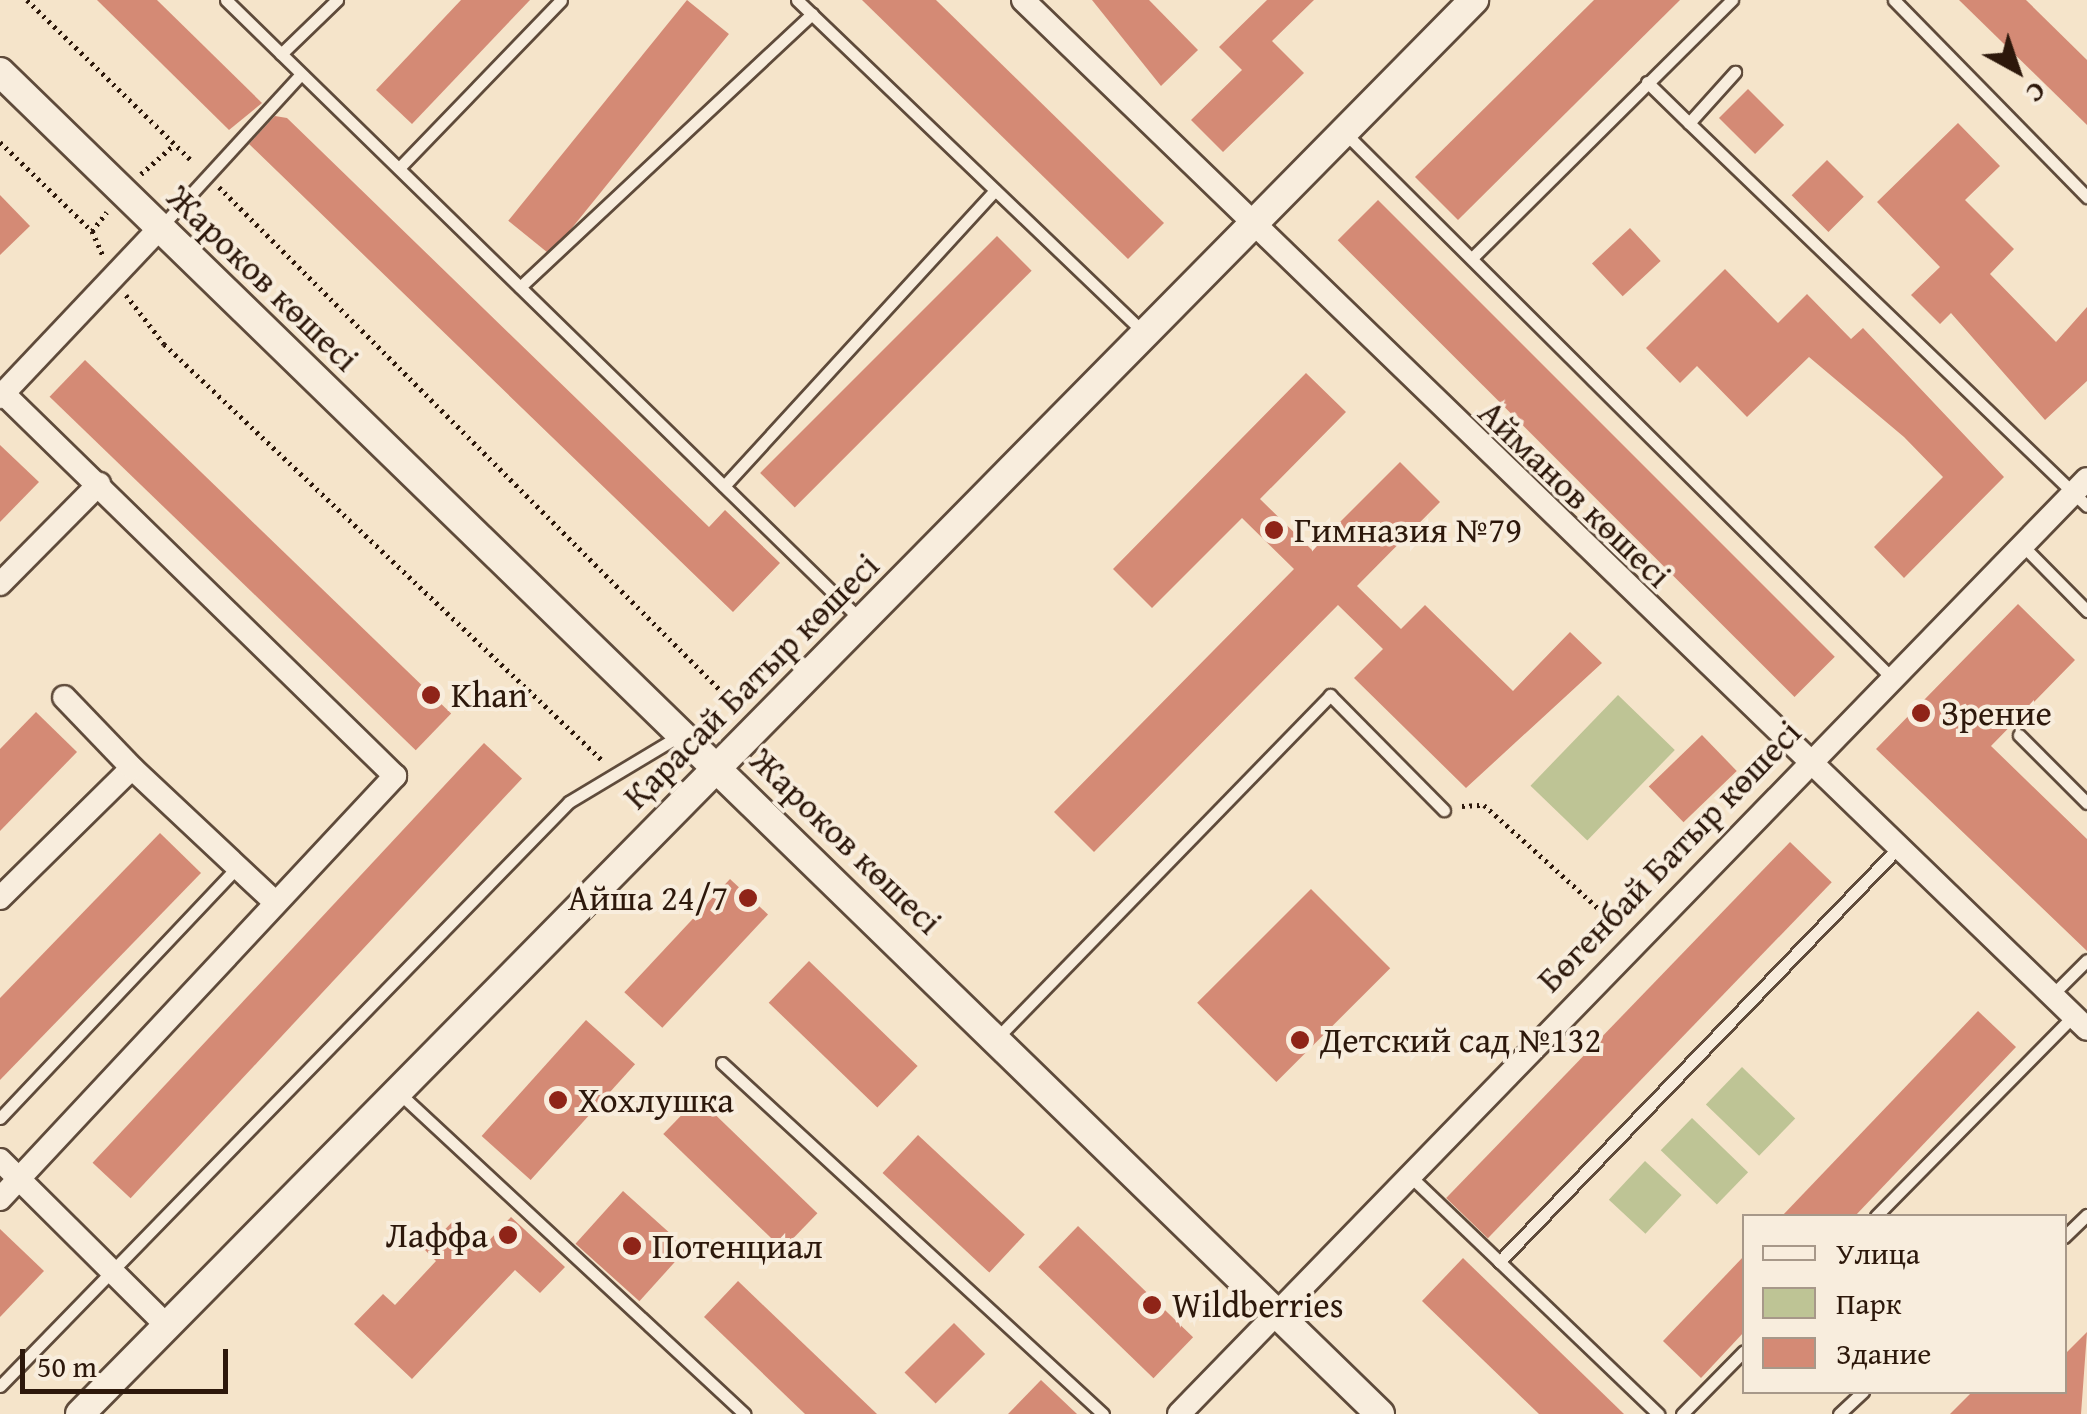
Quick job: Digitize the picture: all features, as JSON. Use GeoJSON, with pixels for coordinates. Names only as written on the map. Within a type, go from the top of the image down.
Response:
{"type":"FeatureCollection","features":[{"type":"Feature","properties":{"kind":"street","name":"Айманов көшесі"},"geometry":{"type":"LineString","coordinates":[[1023,0],[1249,228],[1806,766],[2080,1022]]}},
{"type":"Feature","properties":{"kind":"street","name":"Қарасай Батыр көшесі"},"geometry":{"type":"LineString","coordinates":[[80,1414],[1474,0]]}},
{"type":"Feature","properties":{"kind":"street","name":"Жароков көшесі"},"geometry":{"type":"LineString","coordinates":[[0,72],[1380,1414]]}},
{"type":"Feature","properties":{"kind":"street"},"geometry":{"type":"LineString","coordinates":[[0,1198],[395,776],[99,484],[2,395],[159,229]]}},
{"type":"Feature","properties":{"kind":"street"},"geometry":{"type":"LineString","coordinates":[[0,584],[99,484]]}},
{"type":"Feature","properties":{"kind":"street","name":"Бөгенбай Батыр көшесі"},"geometry":{"type":"LineString","coordinates":[[1179,1414],[1273,1312],[2022,545],[2083,492]]}},
{"type":"Feature","properties":{"kind":"street"},"geometry":{"type":"LineString","coordinates":[[64,696],[132,768],[276,903]]}},
{"type":"Feature","properties":{"kind":"street"},"geometry":{"type":"LineString","coordinates":[[0,898],[132,768]]}},
{"type":"Feature","properties":{"kind":"street"},"geometry":{"type":"LineString","coordinates":[[0,1160],[167,1326]]}},
{"type":"Feature","properties":{"kind":"lane"},"geometry":{"type":"LineString","coordinates":[[226,0],[862,621]]}},
{"type":"Feature","properties":{"kind":"lane"},"geometry":{"type":"LineString","coordinates":[[281,54],[336,0]]}},
{"type":"Feature","properties":{"kind":"lane"},"geometry":{"type":"LineString","coordinates":[[399,168],[562,0]]}},
{"type":"Feature","properties":{"kind":"lane"},"geometry":{"type":"LineString","coordinates":[[797,0],[1145,334]]}},
{"type":"Feature","properties":{"kind":"lane"},"geometry":{"type":"LineString","coordinates":[[1473,256],[1732,0]]}},
{"type":"Feature","properties":{"kind":"lane"},"geometry":{"type":"LineString","coordinates":[[1894,0],[2087,198]]}},
{"type":"Feature","properties":{"kind":"lane"},"geometry":{"type":"LineString","coordinates":[[520,287],[812,14]]}},
{"type":"Feature","properties":{"kind":"lane"},"geometry":{"type":"LineString","coordinates":[[1689,123],[1735,72]]}},
{"type":"Feature","properties":{"kind":"lane"},"geometry":{"type":"LineString","coordinates":[[159,229],[301,74]]}},
{"type":"Feature","properties":{"kind":"lane"},"geometry":{"type":"LineString","coordinates":[[1647,82],[2083,492]]}},
{"type":"Feature","properties":{"kind":"lane"},"geometry":{"type":"LineString","coordinates":[[1344,132],[1473,256],[1892,678]]}},
{"type":"Feature","properties":{"kind":"lane"},"geometry":{"type":"LineString","coordinates":[[724,486],[995,190]]}},
{"type":"Feature","properties":{"kind":"lane"},"geometry":{"type":"LineString","coordinates":[[2022,545],[2087,611]]}},
{"type":"Feature","properties":{"kind":"lane"},"geometry":{"type":"LineString","coordinates":[[995,1040],[1330,695],[1444,810]]}},
{"type":"Feature","properties":{"kind":"lane"},"geometry":{"type":"LineString","coordinates":[[0,1386],[569,802],[682,734]]}},
{"type":"Feature","properties":{"kind":"lane"},"geometry":{"type":"LineString","coordinates":[[2020,735],[2087,803]]}},
{"type":"Feature","properties":{"kind":"lane"},"geometry":{"type":"LineString","coordinates":[[1499,1262],[1895,851]]}},
{"type":"Feature","properties":{"kind":"lane"},"geometry":{"type":"LineString","coordinates":[[0,1118],[237,866]]}},
{"type":"Feature","properties":{"kind":"lane"},"geometry":{"type":"LineString","coordinates":[[2050,997],[2087,960]]}},
{"type":"Feature","properties":{"kind":"lane"},"geometry":{"type":"LineString","coordinates":[[1878,1214],[2080,1022]]}},
{"type":"Feature","properties":{"kind":"lane"},"geometry":{"type":"LineString","coordinates":[[722,1063],[1103,1414]]}},
{"type":"Feature","properties":{"kind":"lane"},"geometry":{"type":"LineString","coordinates":[[398,1092],[746,1414]]}},
{"type":"Feature","properties":{"kind":"lane"},"geometry":{"type":"LineString","coordinates":[[1408,1174],[1658,1414]]}},
{"type":"Feature","properties":{"kind":"lane"},"geometry":{"type":"LineString","coordinates":[[2067,1234],[2087,1214]]}},
{"type":"Feature","properties":{"kind":"lane"},"geometry":{"type":"LineString","coordinates":[[1682,1414],[1742,1352]]}},
{"type":"Feature","properties":{"kind":"lane"},"geometry":{"type":"LineString","coordinates":[[1840,1414],[1861,1394]]}},
{"type":"Feature","properties":{"kind":"path"},"geometry":{"type":"LineString","coordinates":[[27,0],[728,698]]}},
{"type":"Feature","properties":{"kind":"path"},"geometry":{"type":"LineString","coordinates":[[92,231],[113,277],[164,344],[616,774]]}},
{"type":"Feature","properties":{"kind":"path"},"geometry":{"type":"LineString","coordinates":[[1444,810],[1484,805],[1636,941]]}},
{"type":"Feature","properties":{"kind":"green space"},"geometry":{"type":"Polygon","coordinates":[[[1618,695],[1675,750],[1587,841],[1530,786],[1618,695]]]}},
{"type":"Feature","properties":{"kind":"green space"},"geometry":{"type":"Polygon","coordinates":[[[1742,1067],[1795,1118],[1759,1156],[1706,1104],[1742,1067]]]}},
{"type":"Feature","properties":{"kind":"green space"},"geometry":{"type":"Polygon","coordinates":[[[1692,1118],[1748,1172],[1717,1205],[1661,1150],[1692,1118]]]}},
{"type":"Feature","properties":{"kind":"green space"},"geometry":{"type":"Polygon","coordinates":[[[1645,1161],[1682,1195],[1645,1234],[1609,1200],[1645,1161]]]}},
{"type":"Feature","properties":{"kind":"building"},"geometry":{"type":"Polygon","coordinates":[[[97,0],[157,0],[262,103],[229,130],[97,0]]]}},
{"type":"Feature","properties":{"kind":"building"},"geometry":{"type":"Polygon","coordinates":[[[461,0],[530,0],[412,124],[376,90],[461,0]]]}},
{"type":"Feature","properties":{"kind":"building"},"geometry":{"type":"Polygon","coordinates":[[[687,0],[729,34],[550,255],[508,221],[687,0]]]}},
{"type":"Feature","properties":{"kind":"building"},"geometry":{"type":"Polygon","coordinates":[[[862,0],[936,0],[1164,223],[1128,259],[862,0]]]}},
{"type":"Feature","properties":{"kind":"building"},"geometry":{"type":"Polygon","coordinates":[[[1092,0],[1149,0],[1198,50],[1161,86],[1092,0]]]}},
{"type":"Feature","properties":{"kind":"building"},"geometry":{"type":"Polygon","coordinates":[[[1267,0],[1314,0],[1272,41],[1304,73],[1223,152],[1191,120],[1242,70],[1219,47],[1267,0]]]}},
{"type":"Feature","properties":{"kind":"building"},"geometry":{"type":"Polygon","coordinates":[[[1594,0],[1680,0],[1458,220],[1415,177],[1594,0]]]}},
{"type":"Feature","properties":{"kind":"building"},"geometry":{"type":"Polygon","coordinates":[[[1959,0],[2026,0],[2087,60],[2087,125],[1959,0]]]}},
{"type":"Feature","properties":{"kind":"building"},"geometry":{"type":"Polygon","coordinates":[[[1748,89],[1784,125],[1755,154],[1719,118],[1748,89]]]}},
{"type":"Feature","properties":{"kind":"building"},"geometry":{"type":"Polygon","coordinates":[[[275,116],[287,118],[709,527],[725,510],[780,563],[733,612],[249,144],[275,116]]]}},
{"type":"Feature","properties":{"kind":"building"},"geometry":{"type":"Polygon","coordinates":[[[1958,123],[2000,166],[1965,200],[2014,249],[1990,274],[2056,342],[2087,307],[2087,381],[2045,420],[1951,313],[1940,324],[1911,295],[1940,267],[1877,202],[1958,123]]]}},
{"type":"Feature","properties":{"kind":"building"},"geometry":{"type":"Polygon","coordinates":[[[1827,160],[1864,197],[1828,232],[1792,195],[1827,160]]]}},
{"type":"Feature","properties":{"kind":"building"},"geometry":{"type":"Polygon","coordinates":[[[0,195],[30,226],[0,255],[0,195]]]}},
{"type":"Feature","properties":{"kind":"building"},"geometry":{"type":"Polygon","coordinates":[[[1378,200],[1835,657],[1794,697],[1338,240],[1378,200]]]}},
{"type":"Feature","properties":{"kind":"building"},"geometry":{"type":"Polygon","coordinates":[[[1630,228],[1661,261],[1623,296],[1592,263],[1630,228]]]}},
{"type":"Feature","properties":{"kind":"building"},"geometry":{"type":"Polygon","coordinates":[[[997,236],[1032,271],[795,508],[760,473],[997,236]]]}},
{"type":"Feature","properties":{"kind":"building"},"geometry":{"type":"Polygon","coordinates":[[[1725,269],[1778,323],[1807,294],[1851,339],[1863,328],[2004,477],[1904,578],[1874,547],[1943,477],[1904,437],[1809,357],[1747,417],[1697,366],[1680,383],[1646,348],[1725,269]]]}},
{"type":"Feature","properties":{"kind":"building"},"geometry":{"type":"Polygon","coordinates":[[[85,360],[451,714],[416,750],[50,397],[85,360]]]}},
{"type":"Feature","properties":{"kind":"building"},"geometry":{"type":"Polygon","coordinates":[[[1306,373],[1346,412],[1260,499],[1312,550],[1400,462],[1440,502],[1357,586],[1401,629],[1425,605],[1513,691],[1570,632],[1602,663],[1466,788],[1354,678],[1383,649],[1338,605],[1094,852],[1054,812],[1294,569],[1242,518],[1152,608],[1113,569],[1306,373]]]}},
{"type":"Feature","properties":{"kind":"building"},"geometry":{"type":"Polygon","coordinates":[[[0,445],[39,482],[0,522],[0,445]]]}},
{"type":"Feature","properties":{"kind":"building"},"geometry":{"type":"Polygon","coordinates":[[[2018,604],[2075,660],[1991,746],[2087,839],[2087,951],[1876,749],[2018,604]]]}},
{"type":"Feature","properties":{"kind":"building"},"geometry":{"type":"Polygon","coordinates":[[[36,712],[77,752],[0,831],[0,749],[36,712]]]}},
{"type":"Feature","properties":{"kind":"building"},"geometry":{"type":"Polygon","coordinates":[[[1702,735],[1737,771],[1684,822],[1649,786],[1702,735]]]}},
{"type":"Feature","properties":{"kind":"building"},"geometry":{"type":"Polygon","coordinates":[[[484,743],[522,778],[131,1198],[93,1163],[484,743]]]}},
{"type":"Feature","properties":{"kind":"building"},"geometry":{"type":"Polygon","coordinates":[[[160,833],[201,873],[0,1080],[0,998],[160,833]]]}},
{"type":"Feature","properties":{"kind":"building"},"geometry":{"type":"Polygon","coordinates":[[[1790,842],[1832,882],[1488,1238],[1446,1198],[1790,842]]]}},
{"type":"Feature","properties":{"kind":"building"},"geometry":{"type":"Polygon","coordinates":[[[730,879],[768,914],[662,1028],[624,992],[730,879]]]}},
{"type":"Feature","properties":{"kind":"building"},"geometry":{"type":"Polygon","coordinates":[[[1311,889],[1390,968],[1276,1082],[1197,1003],[1311,889]]]}},
{"type":"Feature","properties":{"kind":"building"},"geometry":{"type":"Polygon","coordinates":[[[809,961],[918,1066],[877,1108],[769,1003],[809,961]]]}},
{"type":"Feature","properties":{"kind":"building"},"geometry":{"type":"Polygon","coordinates":[[[1978,1011],[2016,1047],[1857,1214],[1784,1214],[1978,1011]]]}},
{"type":"Feature","properties":{"kind":"building","name":"Хохлушка"},"geometry":{"type":"Polygon","coordinates":[[[586,1020],[635,1064],[531,1180],[482,1136],[586,1020]]]}},
{"type":"Feature","properties":{"kind":"building"},"geometry":{"type":"Polygon","coordinates":[[[698,1098],[817,1213],[783,1249],[663,1134],[698,1098]]]}},
{"type":"Feature","properties":{"kind":"building"},"geometry":{"type":"Polygon","coordinates":[[[918,1135],[1025,1235],[989,1273],[883,1173],[918,1135]]]}},
{"type":"Feature","properties":{"kind":"building","name":"Потенциал"},"geometry":{"type":"Polygon","coordinates":[[[623,1191],[687,1249],[639,1301],[575,1244],[623,1191]]]}},
{"type":"Feature","properties":{"kind":"building"},"geometry":{"type":"Polygon","coordinates":[[[511,1217],[565,1267],[540,1293],[515,1270],[412,1379],[354,1324],[383,1294],[395,1305],[436,1261],[425,1250],[455,1219],[484,1246],[511,1217]]]}},
{"type":"Feature","properties":{"kind":"building"},"geometry":{"type":"Polygon","coordinates":[[[1078,1226],[1193,1337],[1153,1378],[1038,1267],[1078,1226]]]}},
{"type":"Feature","properties":{"kind":"building"},"geometry":{"type":"Polygon","coordinates":[[[0,1229],[44,1271],[0,1317],[0,1229]]]}},
{"type":"Feature","properties":{"kind":"building"},"geometry":{"type":"Polygon","coordinates":[[[1463,1258],[1624,1414],[1539,1414],[1422,1301],[1463,1258]]]}},
{"type":"Feature","properties":{"kind":"building"},"geometry":{"type":"Polygon","coordinates":[[[1742,1258],[1742,1334],[1701,1378],[1663,1341],[1742,1258]]]}},
{"type":"Feature","properties":{"kind":"building"},"geometry":{"type":"Polygon","coordinates":[[[738,1281],[877,1414],[805,1414],[704,1317],[738,1281]]]}},
{"type":"Feature","properties":{"kind":"building"},"geometry":{"type":"Polygon","coordinates":[[[954,1323],[985,1354],[936,1404],[905,1372],[954,1323]]]}},
{"type":"Feature","properties":{"kind":"building"},"geometry":{"type":"Polygon","coordinates":[[[2087,1332],[2081,1414],[1950,1414],[1970,1394],[2067,1394],[2067,1352],[2087,1332]]]}},
{"type":"Feature","properties":{"kind":"building"},"geometry":{"type":"Polygon","coordinates":[[[1041,1380],[1077,1414],[1008,1414],[1041,1380]]]}},
{"type":"Feature","properties":{"kind":"place","name":"Гимназия №79"},"geometry":{"type":"Point","coordinates":[1274,530]}},
{"type":"Feature","properties":{"kind":"place","name":"Khan"},"geometry":{"type":"Point","coordinates":[431,695]}},
{"type":"Feature","properties":{"kind":"place","name":"Зрение"},"geometry":{"type":"Point","coordinates":[1921,713]}},
{"type":"Feature","properties":{"kind":"place","name":"Айша 24/7"},"geometry":{"type":"Point","coordinates":[748,898]}},
{"type":"Feature","properties":{"kind":"place","name":"Детский сад №132"},"geometry":{"type":"Point","coordinates":[1300,1040]}},
{"type":"Feature","properties":{"kind":"place","name":"Хохлушка"},"geometry":{"type":"Point","coordinates":[558,1100]}},
{"type":"Feature","properties":{"kind":"place","name":"Лаффа"},"geometry":{"type":"Point","coordinates":[508,1235]}},
{"type":"Feature","properties":{"kind":"place","name":"Потенциал"},"geometry":{"type":"Point","coordinates":[632,1246]}},
{"type":"Feature","properties":{"kind":"place","name":"Wildberries"},"geometry":{"type":"Point","coordinates":[1152,1305]}}]}
